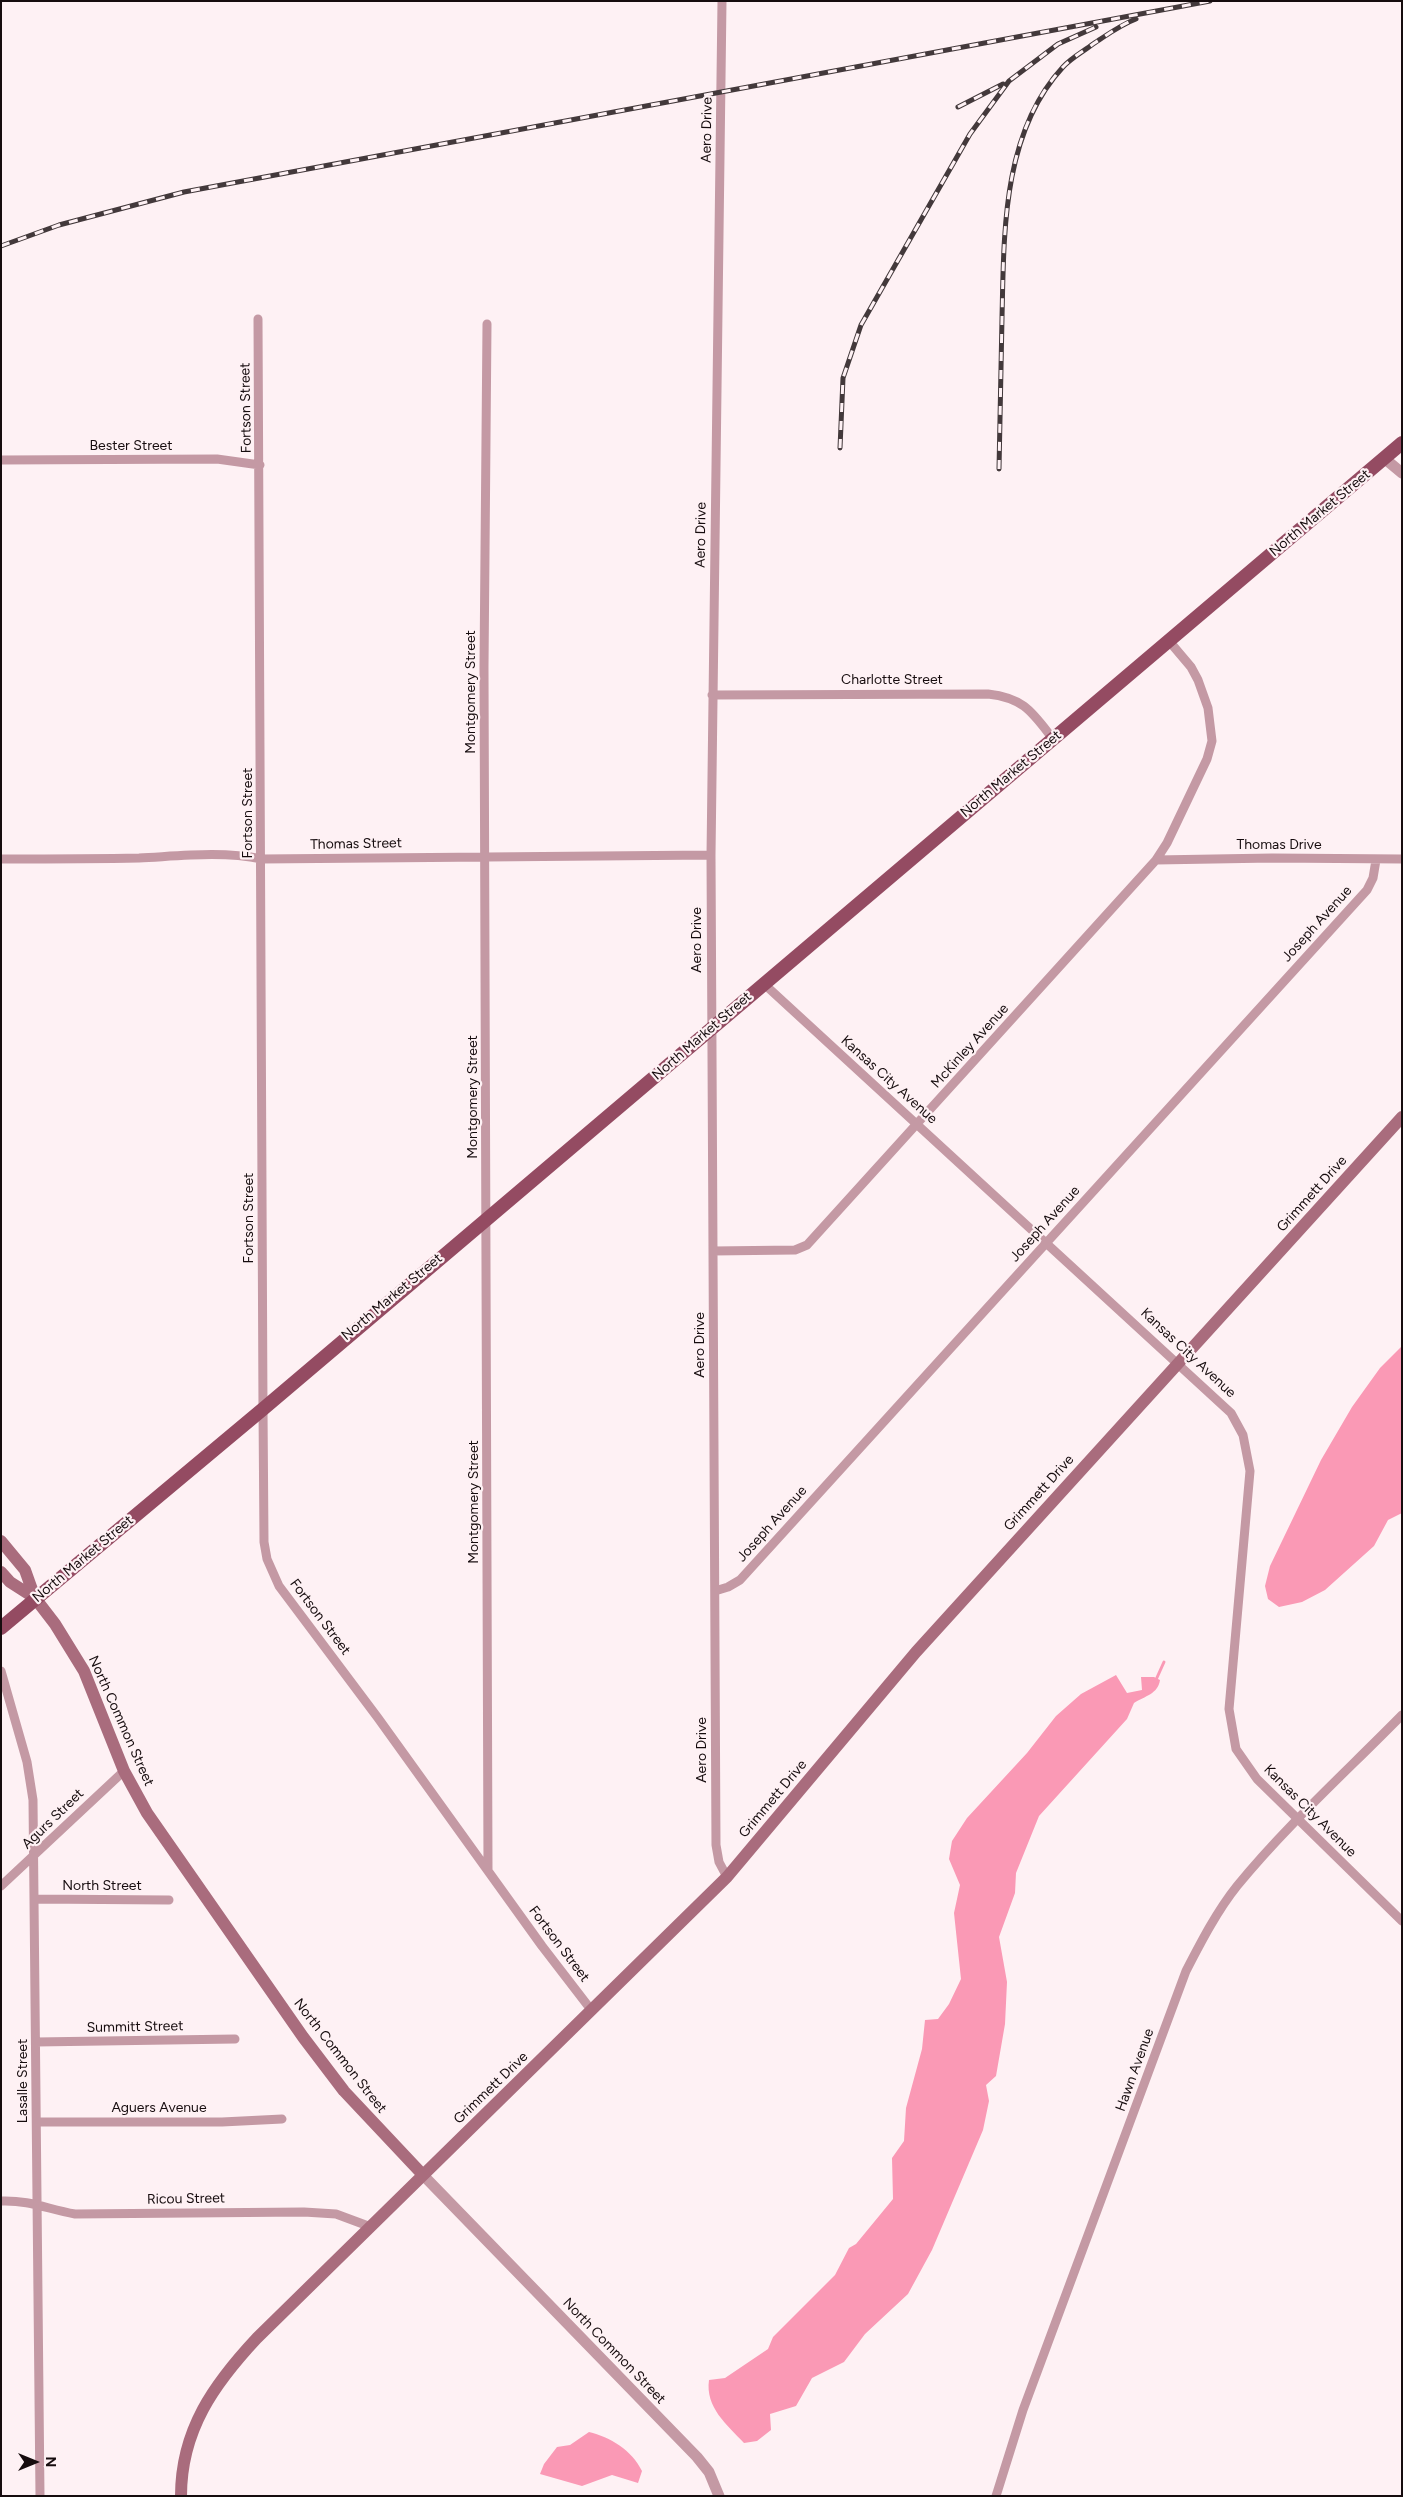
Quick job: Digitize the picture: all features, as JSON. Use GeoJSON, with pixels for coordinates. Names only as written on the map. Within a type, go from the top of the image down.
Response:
{"type":"FeatureCollection","features":[{"type":"Feature","properties":{"kind":"main road","name":"North Market Street"},"geometry":{"type":"LineString","coordinates":[[1,1628],[263,1409],[763,983],[1402,444]]}},
{"type":"Feature","properties":{"kind":"main road","name":"Grimmett Drive"},"geometry":{"type":"LineString","coordinates":[[181,2496],[183,2463],[193,2431],[203,2406],[226,2371],[370,2227],[728,1877],[916,1652],[1402,1117]]}},
{"type":"Feature","properties":{"kind":"main road","name":"North Common Street"},"geometry":{"type":"LineString","coordinates":[[1,1541],[25,1570],[35,1598],[55,1624],[84,1670],[124,1771],[147,1813],[303,2037],[344,2091],[423,2176]]}},
{"type":"Feature","properties":{"kind":"main road","name":"North Common Street"},"geometry":{"type":"LineString","coordinates":[[1,1572],[10,1582],[35,1598]]}},
{"type":"Feature","properties":{"kind":"street","name":"Aero Drive"},"geometry":{"type":"LineString","coordinates":[[722,1],[712,695],[711,1029],[716,1844],[719,1862],[728,1877]]}},
{"type":"Feature","properties":{"kind":"street","name":"Fortson Street"},"geometry":{"type":"LineString","coordinates":[[258,320],[264,1542],[273,1576],[542,1946],[592,2011]]}},
{"type":"Feature","properties":{"kind":"street","name":"Montgomery Street"},"geometry":{"type":"LineString","coordinates":[[487,324],[485,857],[488,1870]]}},
{"type":"Feature","properties":{"kind":"street"},"geometry":{"type":"LineString","coordinates":[[1384,458],[1402,473]]}},
{"type":"Feature","properties":{"kind":"street","name":"Bester Street"},"geometry":{"type":"LineString","coordinates":[[1,460],[217,459],[239,460],[260,465]]}},
{"type":"Feature","properties":{"kind":"street","name":"McKinley Avenue"},"geometry":{"type":"LineString","coordinates":[[713,1251],[795,1250],[807,1246],[1156,860],[1167,843],[1207,759],[1212,741],[1208,708],[1198,680],[1191,667],[1169,640]]}},
{"type":"Feature","properties":{"kind":"street","name":"Charlotte Street"},"geometry":{"type":"LineString","coordinates":[[712,695],[988,694],[1007,696],[1026,707],[1053,738]]}},
{"type":"Feature","properties":{"kind":"street","name":"Thomas Street"},"geometry":{"type":"LineString","coordinates":[[1,859],[216,854],[239,854],[262,859],[711,855]]}},
{"type":"Feature","properties":{"kind":"street","name":"Thomas Drive"},"geometry":{"type":"LineString","coordinates":[[1156,860],[1272,858],[1402,859]]}},
{"type":"Feature","properties":{"kind":"street","name":"Joseph Avenue"},"geometry":{"type":"LineString","coordinates":[[715,1591],[728,1587],[740,1580],[1367,890],[1373,878],[1376,860]]}},
{"type":"Feature","properties":{"kind":"street","name":"Kansas City Avenue"},"geometry":{"type":"LineString","coordinates":[[763,983],[1178,1362],[1231,1413],[1247,1446],[1250,1471],[1229,1709],[1236,1749],[1257,1779],[1402,1921]]}},
{"type":"Feature","properties":{"kind":"street","name":"Lasalle Street"},"geometry":{"type":"LineString","coordinates":[[1,1671],[31,1781],[35,1857],[40,2496]]}},
{"type":"Feature","properties":{"kind":"street","name":"Hawn Avenue"},"geometry":{"type":"LineString","coordinates":[[996,2496],[1023,2410],[1186,1971],[1202,1939],[1236,1887],[1402,1715]]}},
{"type":"Feature","properties":{"kind":"street","name":"Agurs Street"},"geometry":{"type":"LineString","coordinates":[[1,1886],[35,1857],[124,1771]]}},
{"type":"Feature","properties":{"kind":"street","name":"North Street"},"geometry":{"type":"LineString","coordinates":[[35,1899],[168,1900]]}},
{"type":"Feature","properties":{"kind":"street","name":"Summitt Street"},"geometry":{"type":"LineString","coordinates":[[36,2042],[235,2039]]}},
{"type":"Feature","properties":{"kind":"street","name":"Aguers Avenue"},"geometry":{"type":"LineString","coordinates":[[37,2122],[222,2122],[282,2118]]}},
{"type":"Feature","properties":{"kind":"street","name":"North Common Street"},"geometry":{"type":"LineString","coordinates":[[423,2176],[697,2458],[709,2472],[719,2496]]}},
{"type":"Feature","properties":{"kind":"street","name":"Ricou Street"},"geometry":{"type":"LineString","coordinates":[[1,2201],[23,2200],[38,2203],[51,2210],[75,2214],[304,2212],[336,2214],[351,2218],[370,2227]]}},
{"type":"Feature","properties":{"kind":"shaded area"},"geometry":{"type":"Polygon","coordinates":[[[1402,1346],[1402,1513],[1388,1520],[1374,1546],[1325,1590],[1302,1602],[1279,1607],[1268,1599],[1265,1586],[1270,1566],[1321,1460],[1352,1407],[1380,1368],[1402,1346]]]}},
{"type":"Feature","properties":{"kind":"shaded area"},"geometry":{"type":"Polygon","coordinates":[[[1116,1675],[1127,1693],[1142,1690],[1141,1677],[1154,1677],[1160,1680],[1154,1692],[1134,1703],[1127,1719],[1039,1816],[1016,1873],[1015,1893],[999,1937],[1007,1982],[1005,2024],[996,2076],[986,2085],[989,2101],[983,2130],[932,2250],[908,2294],[865,2334],[844,2362],[812,2378],[796,2406],[770,2414],[771,2430],[757,2441],[744,2443],[724,2422],[714,2407],[710,2399],[709,2380],[725,2378],[768,2349],[773,2337],[835,2275],[849,2248],[856,2244],[893,2199],[892,2158],[904,2141],[906,2108],[922,2049],[925,2020],[938,2019],[949,2004],[961,1979],[954,1913],[960,1885],[949,1859],[952,1841],[967,1818],[1027,1753],[1056,1716],[1081,1694],[1116,1675]]]}},
{"type":"Feature","properties":{"kind":"shaded area"},"geometry":{"type":"Polygon","coordinates":[[[589,2432],[612,2441],[632,2457],[642,2471],[638,2483],[612,2475],[582,2486],[540,2474],[544,2464],[557,2447],[570,2445],[589,2432]]]}},
{"type":"Feature","properties":{"kind":"waterway"},"geometry":{"type":"LineString","coordinates":[[1155,1682],[1164,1662]]}},
{"type":"Feature","properties":{"kind":"railway"},"geometry":{"type":"LineString","coordinates":[[1,246],[59,225],[184,192],[1210,1]]}},
{"type":"Feature","properties":{"kind":"railway"},"geometry":{"type":"LineString","coordinates":[[999,469],[1004,252],[1010,185],[1017,153],[1028,122],[1043,93],[1063,67],[1124,24],[1136,19]]}},
{"type":"Feature","properties":{"kind":"railway"},"geometry":{"type":"LineString","coordinates":[[840,448],[843,378],[861,325],[970,134],[1009,81],[1058,44],[1096,27]]}},
{"type":"Feature","properties":{"kind":"railway"},"geometry":{"type":"LineString","coordinates":[[958,107],[1003,84]]}}]}
